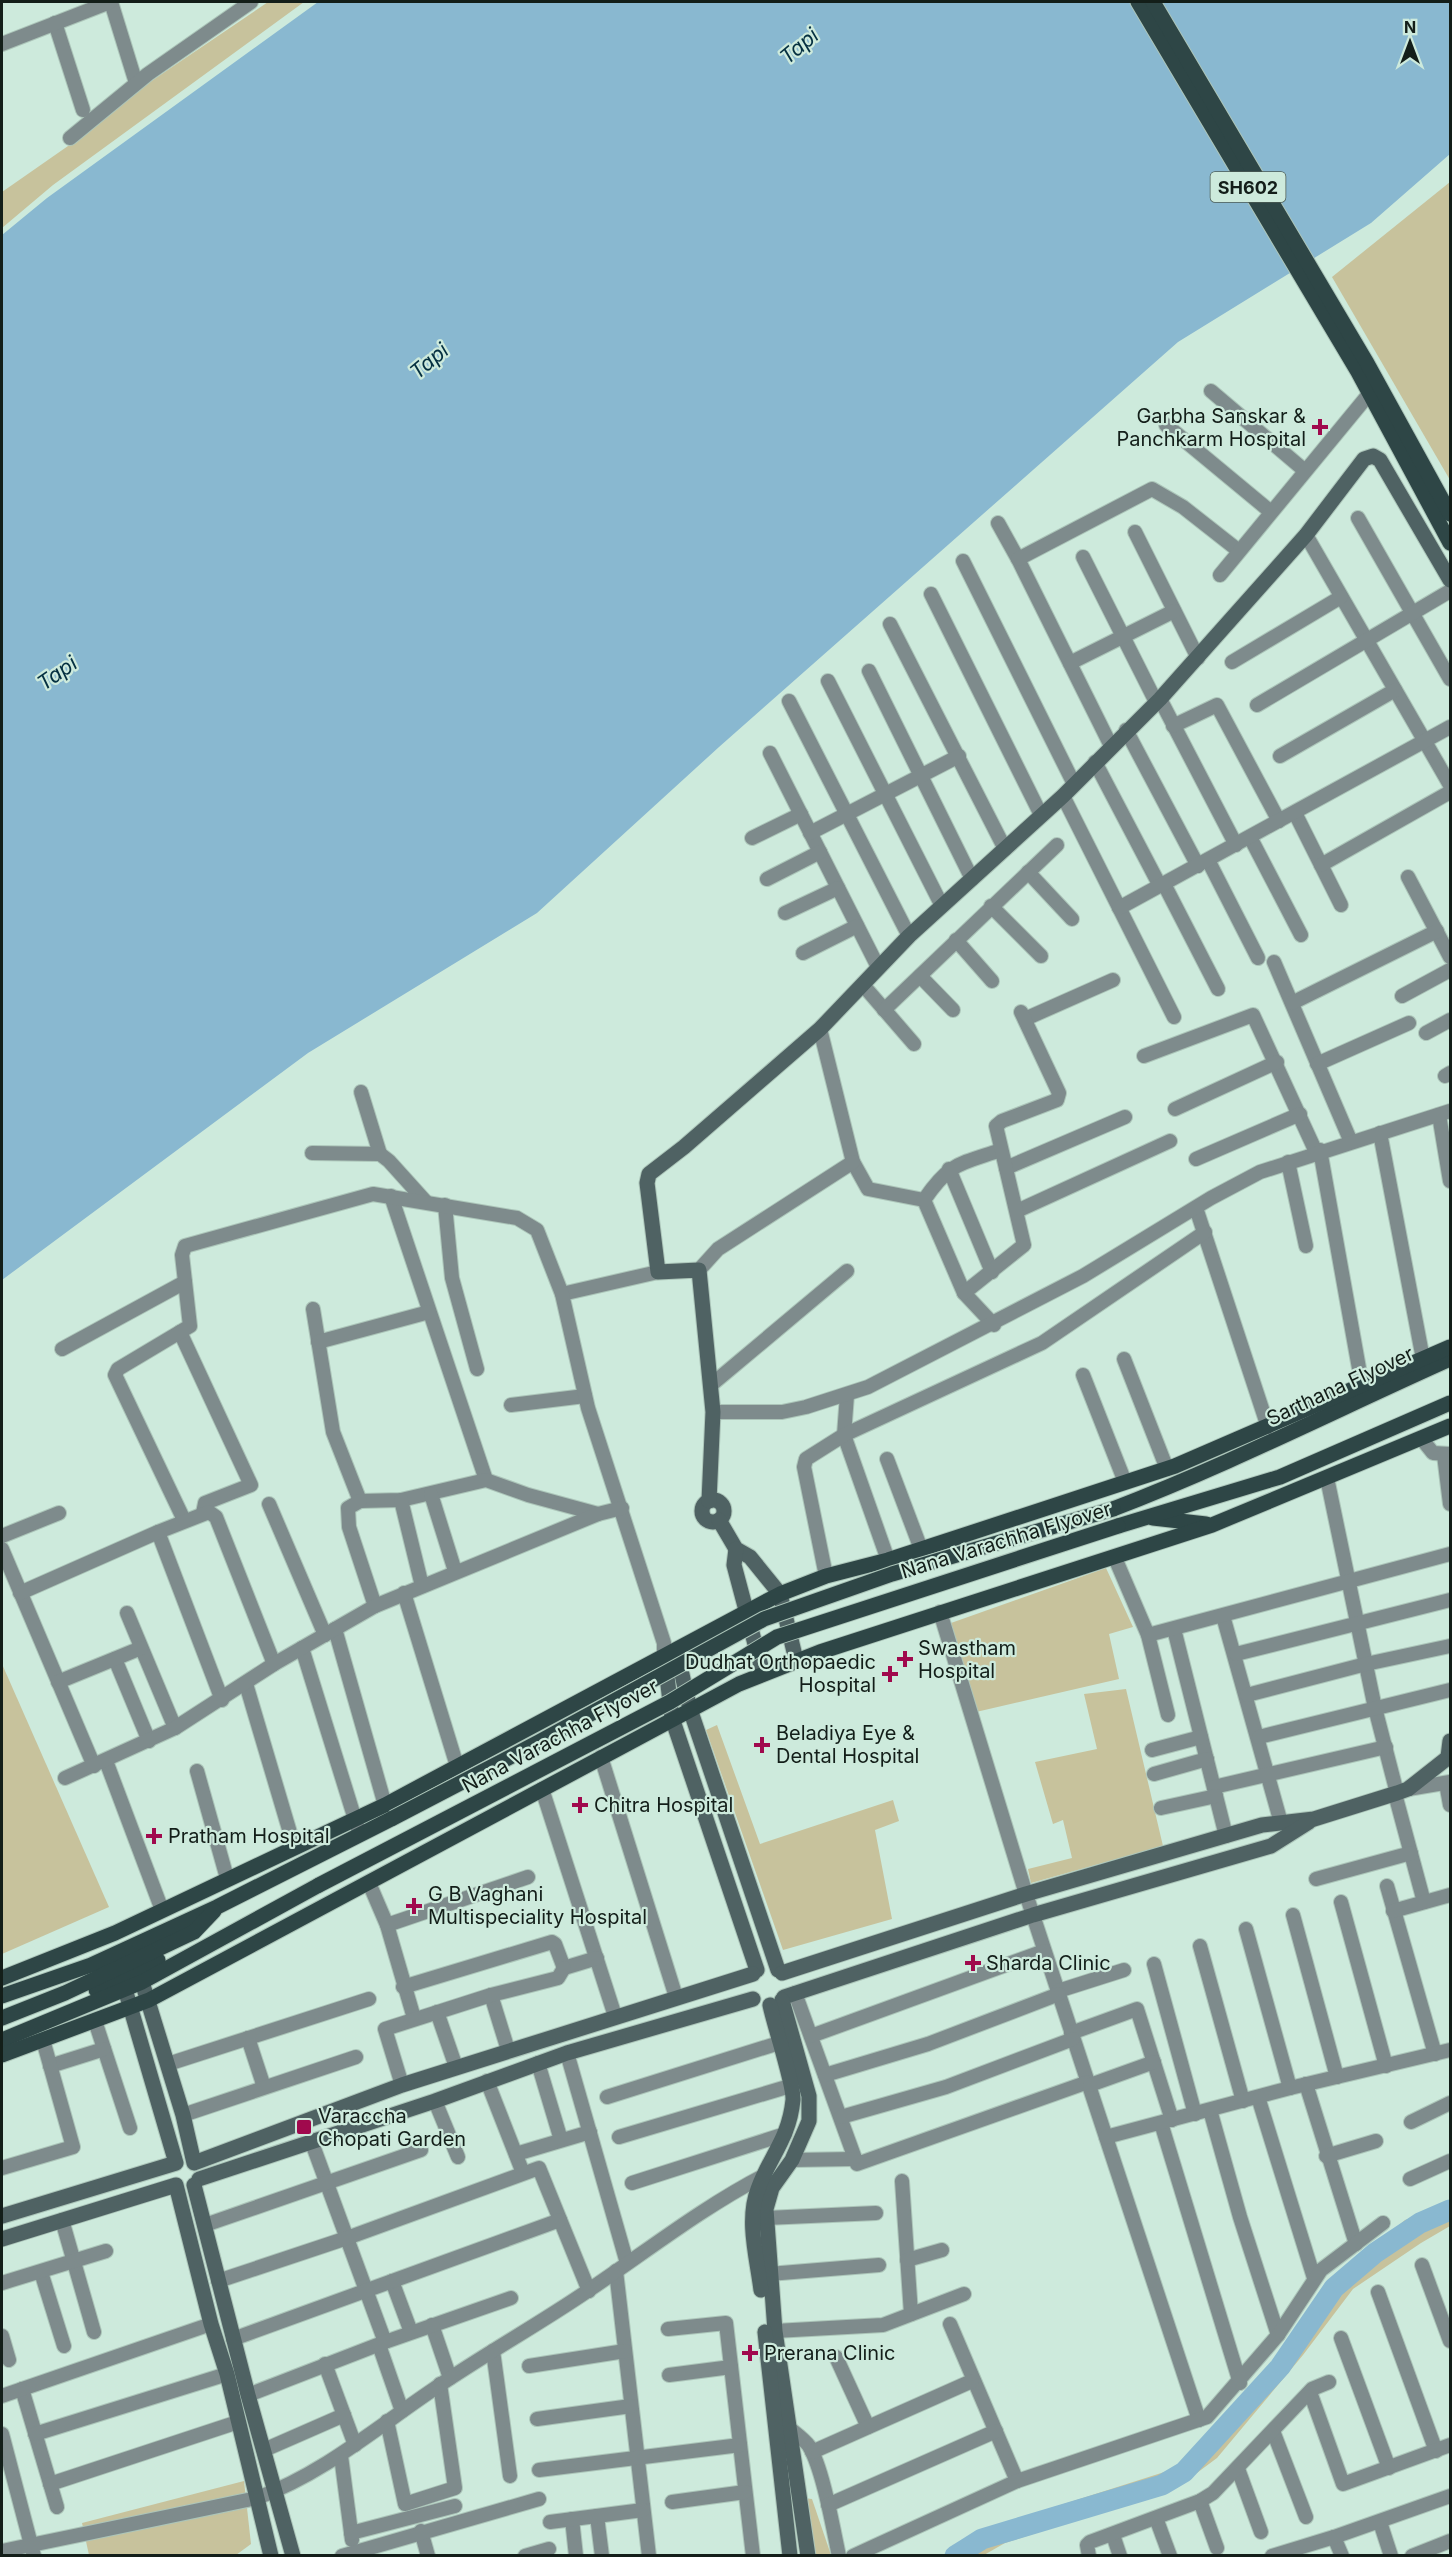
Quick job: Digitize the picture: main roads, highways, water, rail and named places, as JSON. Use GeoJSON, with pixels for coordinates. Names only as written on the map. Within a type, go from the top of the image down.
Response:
{"type":"FeatureCollection","features":[{"type":"Feature","properties":{"kind":"main road","name":"SH602"},"geometry":{"type":"LineString","coordinates":[[1138,2],[1450,514]]}},
{"type":"Feature","properties":{"kind":"main road","name":"SH602"},"geometry":{"type":"LineString","coordinates":[[1153,2],[1363,368],[1369,394],[1450,543]]}},
{"type":"Feature","properties":{"kind":"main road"},"geometry":{"type":"LineString","coordinates":[[2,1978],[162,1910],[354,1818],[389,1811],[457,1766],[668,1650],[780,1594],[826,1576],[921,1550],[1167,1469],[1218,1449],[1450,1347]]}},
{"type":"Feature","properties":{"kind":"main road","name":"Sarthana Flyover"},"geometry":{"type":"LineString","coordinates":[[1194,1478],[1313,1420],[1450,1359]]}},
{"type":"Feature","properties":{"kind":"main road"},"geometry":{"type":"LineString","coordinates":[[1258,1506],[1280,1477],[1363,1443],[1450,1403]]}},
{"type":"Feature","properties":{"kind":"main road"},"geometry":{"type":"LineString","coordinates":[[2,2055],[149,2000],[672,1718],[763,1674],[796,1660],[940,1612],[1115,1558],[1212,1525],[1450,1426]]}},
{"type":"Feature","properties":{"kind":"main road"},"geometry":{"type":"LineString","coordinates":[[1218,1449],[1247,1452]]}},
{"type":"Feature","properties":{"kind":"main road"},"geometry":{"type":"LineString","coordinates":[[1194,1478],[1218,1449]]}},
{"type":"Feature","properties":{"kind":"main road","name":"Nana Varachha Flyover"},"geometry":{"type":"LineString","coordinates":[[2,2040],[142,1982],[212,1946],[319,1885],[670,1702],[777,1637],[1118,1526],[1280,1477]]}},
{"type":"Feature","properties":{"kind":"main road","name":"Nana Varachha Flyover"},"geometry":{"type":"LineString","coordinates":[[2,1996],[91,1965],[217,1907],[360,1834],[389,1811],[539,1742],[764,1619],[892,1574],[1113,1509],[1194,1478]]}},
{"type":"Feature","properties":{"kind":"main road"},"geometry":{"type":"LineString","coordinates":[[1147,1517],[1212,1525]]}},
{"type":"Feature","properties":{"kind":"main road"},"geometry":{"type":"LineString","coordinates":[[2,2018],[65,1993],[194,1932],[217,1907]]}},
{"type":"Feature","properties":{"kind":"main road"},"geometry":{"type":"LineString","coordinates":[[270,1913],[281,1930]]}},
{"type":"Feature","properties":{"kind":"main road"},"geometry":{"type":"LineString","coordinates":[[2,2030],[113,1983],[187,1945],[212,1946]]}},
{"type":"Feature","properties":{"kind":"water","name":"Tapi"},"geometry":{"type":"Polygon","coordinates":[[[318,2],[1450,2],[1450,154],[1371,223],[1178,342],[719,747],[537,913],[308,1053],[2,1280],[2,235],[47,198],[318,2]]]}},
{"type":"Feature","properties":{"kind":"waterway"},"geometry":{"type":"LineString","coordinates":[[955,2556],[982,2539],[1162,2485],[1184,2472],[1280,2367],[1334,2288],[1375,2253],[1420,2223],[1450,2210]]}},
{"type":"Feature","properties":{"kind":"place","name":"Garbha Sanskar & Panchkarm Hospital"},"geometry":{"type":"Point","coordinates":[1320,427]}},
{"type":"Feature","properties":{"kind":"place","name":"Swastham Hospital"},"geometry":{"type":"Point","coordinates":[905,1659]}},
{"type":"Feature","properties":{"kind":"place","name":"Dudhat Orthopaedic Hospital"},"geometry":{"type":"Point","coordinates":[890,1674]}},
{"type":"Feature","properties":{"kind":"place","name":"Beladiya Eye & Dental Hospital"},"geometry":{"type":"Point","coordinates":[762,1745]}},
{"type":"Feature","properties":{"kind":"place","name":"Chitra Hospital"},"geometry":{"type":"Point","coordinates":[580,1805]}},
{"type":"Feature","properties":{"kind":"place","name":"Pratham Hospital"},"geometry":{"type":"Point","coordinates":[154,1836]}},
{"type":"Feature","properties":{"kind":"place","name":"G B Vaghani Multispeciality Hospital"},"geometry":{"type":"Point","coordinates":[414,1906]}},
{"type":"Feature","properties":{"kind":"place","name":"Sharda Clinic"},"geometry":{"type":"Point","coordinates":[973,1963]}},
{"type":"Feature","properties":{"kind":"place","name":"Varaccha Chopati Garden"},"geometry":{"type":"Point","coordinates":[304,2127]}},
{"type":"Feature","properties":{"kind":"place","name":"Prerana Clinic"},"geometry":{"type":"Point","coordinates":[750,2353]}}]}
